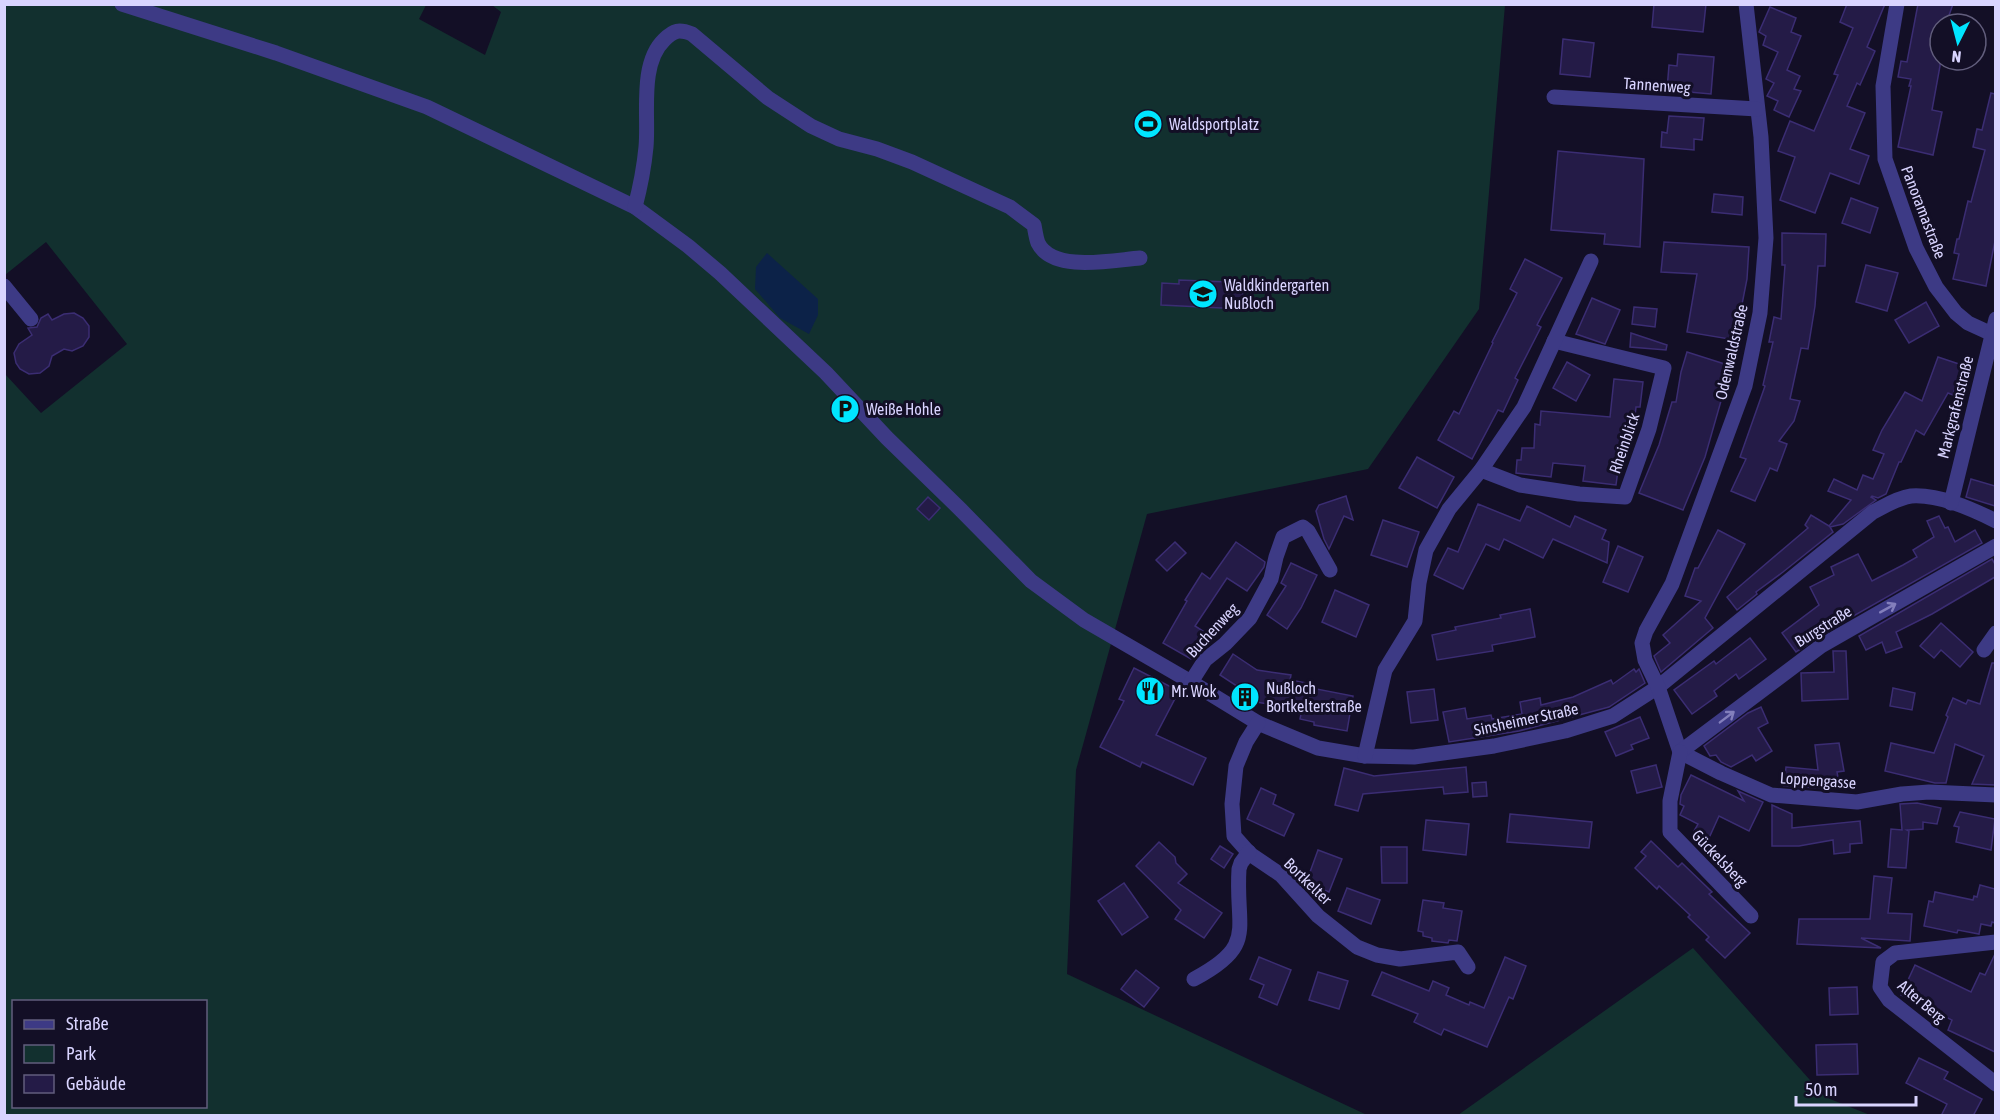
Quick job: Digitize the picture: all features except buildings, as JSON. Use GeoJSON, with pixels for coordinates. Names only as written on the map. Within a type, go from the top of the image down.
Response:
{"type":"FeatureCollection","features":[{"type":"Feature","properties":{"kind":"street","name":"Sinsheimer Straße"},"geometry":{"type":"LineString","coordinates":[[122,4],[276,53],[427,106],[635,207],[720,273],[826,373],[887,438],[969,517],[1030,581],[1084,620],[1258,723],[1318,748],[1365,756],[1414,757],[1494,746],[1565,731],[1613,716],[1658,687],[1873,512],[1895,500],[1911,496],[1951,502],[1995,522]]}},
{"type":"Feature","properties":{"kind":"street","name":"Odenwaldstraße"},"geometry":{"type":"LineString","coordinates":[[1658,687],[1645,660],[1642,643],[1646,631],[1672,584],[1745,386],[1760,313],[1766,238],[1761,137],[1746,4]]}},
{"type":"Feature","properties":{"kind":"street","name":"Panoramastraße"},"geometry":{"type":"LineString","coordinates":[[1898,4],[1883,86],[1885,159],[1916,248],[1936,287],[1956,313],[1968,323],[1992,334]]}},
{"type":"Feature","properties":{"kind":"street"},"geometry":{"type":"LineString","coordinates":[[635,207],[646,146],[645,118],[651,57],[674,31],[683,30],[692,34],[768,98],[810,126],[839,139],[912,162],[1010,207],[1034,225],[1038,244],[1051,256],[1072,263],[1140,258]]}},
{"type":"Feature","properties":{"kind":"street","name":"Tannenweg"},"geometry":{"type":"LineString","coordinates":[[1554,97],[1757,109]]}},
{"type":"Feature","properties":{"kind":"street"},"geometry":{"type":"LineString","coordinates":[[1365,756],[1385,670],[1415,621],[1419,583],[1426,550],[1449,509],[1481,470],[1524,407],[1591,261]]}},
{"type":"Feature","properties":{"kind":"street"},"geometry":{"type":"LineString","coordinates":[[4,286],[31,319]]}},
{"type":"Feature","properties":{"kind":"street","name":"Markgrafenstraße"},"geometry":{"type":"LineString","coordinates":[[1951,502],[1995,319]]}},
{"type":"Feature","properties":{"kind":"street","name":"Rheinblick"},"geometry":{"type":"LineString","coordinates":[[1481,470],[1521,485],[1579,494],[1624,497],[1649,429],[1664,368],[1554,341]]}},
{"type":"Feature","properties":{"kind":"street","name":"Buchenweg"},"geometry":{"type":"LineString","coordinates":[[1191,682],[1204,660],[1225,644],[1250,618],[1271,579],[1283,537],[1303,527],[1308,531],[1330,570]]}},
{"type":"Feature","properties":{"kind":"street","name":"Burgstraße"},"geometry":{"type":"LineString","coordinates":[[1680,752],[1821,646],[1995,546]]}},
{"type":"Feature","properties":{"kind":"street"},"geometry":{"type":"LineString","coordinates":[[1984,650],[1995,633]]}},
{"type":"Feature","properties":{"kind":"street"},"geometry":{"type":"LineString","coordinates":[[1658,687],[1680,752]]}},
{"type":"Feature","properties":{"kind":"street","name":"Bortkelter"},"geometry":{"type":"LineString","coordinates":[[1258,723],[1246,742],[1236,766],[1232,804],[1234,836],[1249,852],[1281,875],[1318,916],[1357,947],[1377,955],[1400,959],[1458,952],[1468,968]]}},
{"type":"Feature","properties":{"kind":"street","name":"Loppengasse"},"geometry":{"type":"LineString","coordinates":[[1680,752],[1771,795],[1857,802],[1929,792],[1995,795]]}},
{"type":"Feature","properties":{"kind":"street","name":"Gückelsberg"},"geometry":{"type":"LineString","coordinates":[[1680,752],[1670,801],[1670,832],[1752,916]]}},
{"type":"Feature","properties":{"kind":"street"},"geometry":{"type":"LineString","coordinates":[[1194,979],[1217,967],[1234,949],[1240,934],[1239,869],[1240,863],[1249,852]]}},
{"type":"Feature","properties":{"kind":"street","name":"Alter Berg"},"geometry":{"type":"LineString","coordinates":[[1995,942],[1895,953],[1882,962],[1880,987],[1889,1000],[1995,1084]]}},
{"type":"Feature","properties":{"kind":"green space"},"geometry":{"type":"Polygon","coordinates":[[[5,5],[426,5],[419,19],[485,55],[501,12],[492,5],[1505,5],[1479,309],[1368,469],[1147,514],[1076,770],[1067,974],[1367,1115],[5,1115],[5,374],[41,413],[127,344],[46,242],[5,275],[5,5]]]}},
{"type":"Feature","properties":{"kind":"green space"},"geometry":{"type":"Polygon","coordinates":[[[1693,948],[1825,1097],[1870,1115],[1458,1115],[1693,948]]]}},
{"type":"Feature","properties":{"kind":"water"},"geometry":{"type":"Polygon","coordinates":[[[767,253],[818,299],[818,315],[809,334],[780,318],[755,289],[756,267],[767,253]]]}},
{"type":"Feature","properties":{"kind":"place","name":"Waldsportplatz"},"geometry":{"type":"Point","coordinates":[1148,124]}},
{"type":"Feature","properties":{"kind":"place","name":"Waldkindergarten Nußloch"},"geometry":{"type":"Point","coordinates":[1203,294]}},
{"type":"Feature","properties":{"kind":"place","name":"Weiße Hohle"},"geometry":{"type":"Point","coordinates":[845,409]}},
{"type":"Feature","properties":{"kind":"place","name":"Mr. Wok"},"geometry":{"type":"Point","coordinates":[1150,691]}},
{"type":"Feature","properties":{"kind":"place","name":"Nußloch Bortkelterstraße"},"geometry":{"type":"Point","coordinates":[1245,697]}}]}
